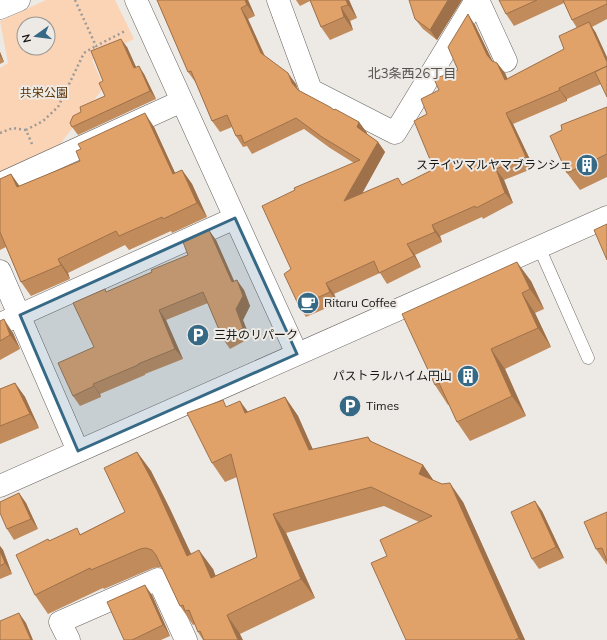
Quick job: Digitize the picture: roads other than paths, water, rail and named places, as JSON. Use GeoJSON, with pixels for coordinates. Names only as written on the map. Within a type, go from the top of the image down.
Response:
{"type":"FeatureCollection","features":[{"type":"Feature","properties":{"kind":"street"},"geometry":{"type":"LineString","coordinates":[[0,8],[19,0]]}},
{"type":"Feature","properties":{"kind":"street"},"geometry":{"type":"LineString","coordinates":[[136,0],[297,354]]}},
{"type":"Feature","properties":{"kind":"street"},"geometry":{"type":"LineString","coordinates":[[278,0],[311,90],[395,133],[476,0]]}},
{"type":"Feature","properties":{"kind":"street"},"geometry":{"type":"LineString","coordinates":[[476,0],[506,61]]}},
{"type":"Feature","properties":{"kind":"street"},"geometry":{"type":"LineString","coordinates":[[0,184],[182,101]]}},
{"type":"Feature","properties":{"kind":"street"},"geometry":{"type":"LineString","coordinates":[[0,486],[607,217]]}},
{"type":"Feature","properties":{"kind":"street"},"geometry":{"type":"LineString","coordinates":[[0,324],[235,218]]}},
{"type":"Feature","properties":{"kind":"street"},"geometry":{"type":"LineString","coordinates":[[0,271],[78,451]]}},
{"type":"Feature","properties":{"kind":"street"},"geometry":{"type":"LineString","coordinates":[[69,640],[60,622],[158,579],[186,640]]}},
{"type":"Feature","properties":{"kind":"lane"},"geometry":{"type":"LineString","coordinates":[[539,247],[588,358]]}},
{"type":"Feature","properties":{"kind":"place","name":"ステイツマルヤマブランシェ"},"geometry":{"type":"Point","coordinates":[587,165]}},
{"type":"Feature","properties":{"kind":"place","name":"Ritaru Coffee"},"geometry":{"type":"Point","coordinates":[308,303]}},
{"type":"Feature","properties":{"kind":"place","name":"三井のリパーク"},"geometry":{"type":"Point","coordinates":[198,335]}},
{"type":"Feature","properties":{"kind":"place","name":"パストラルハイム円山"},"geometry":{"type":"Point","coordinates":[468,376]}},
{"type":"Feature","properties":{"kind":"place","name":"Times"},"geometry":{"type":"Point","coordinates":[350,406]}},
{"type":"Feature","properties":{"kind":"district","name":"北3条西26丁目"},"geometry":{"type":"Point","coordinates":[412,73]}},
{"type":"Feature","properties":{"kind":"park label","name":"共栄公園"},"geometry":{"type":"Point","coordinates":[44,93]}}]}
